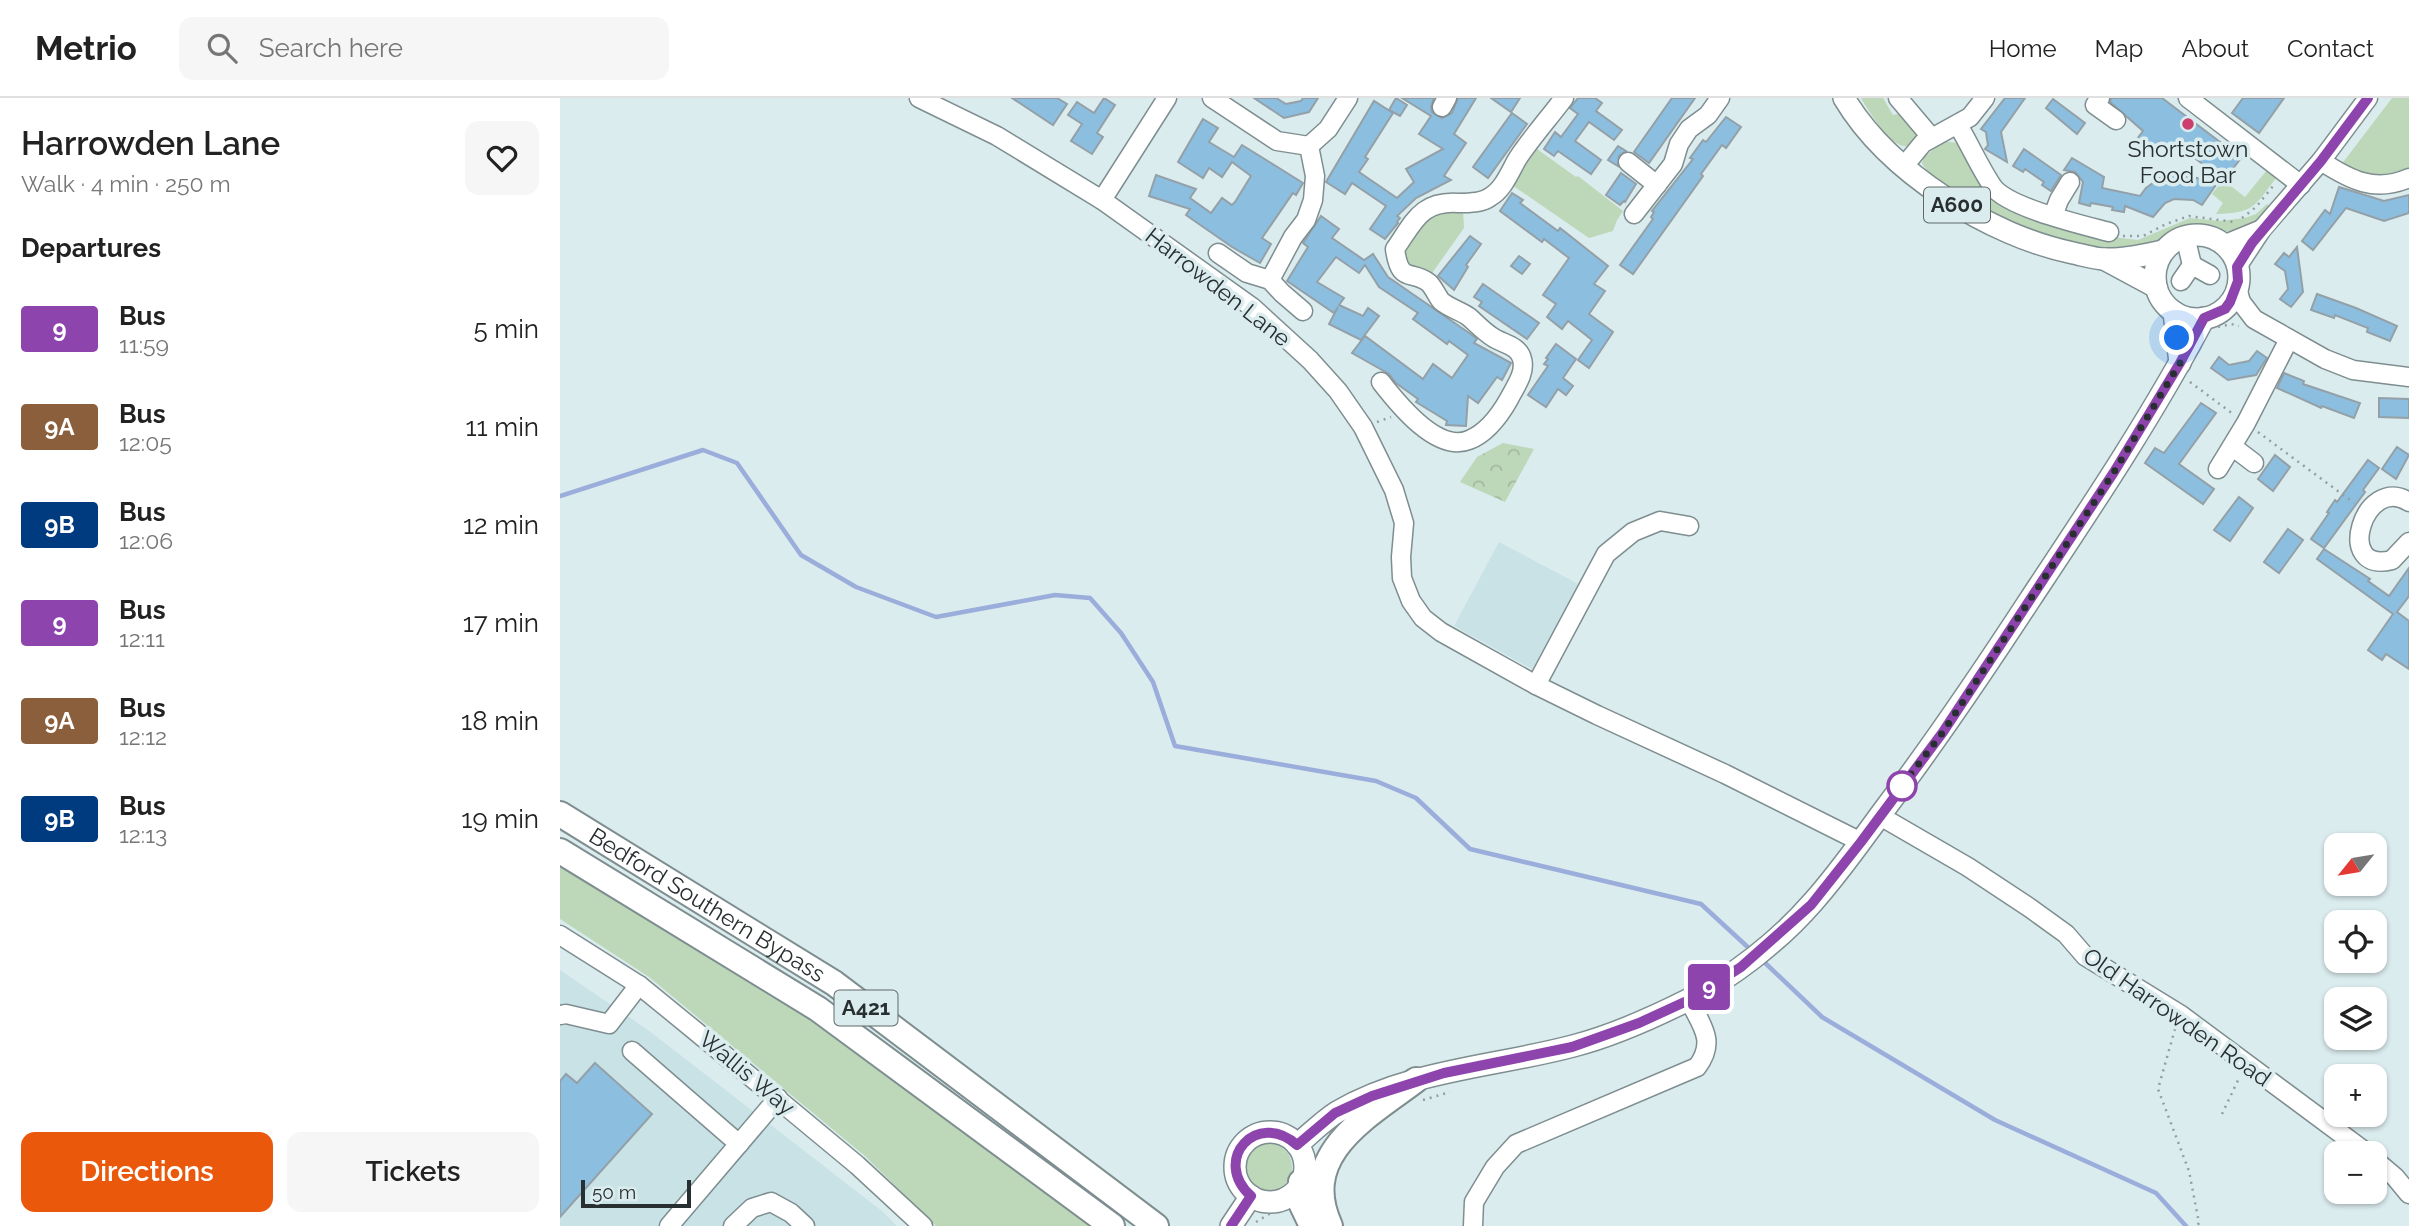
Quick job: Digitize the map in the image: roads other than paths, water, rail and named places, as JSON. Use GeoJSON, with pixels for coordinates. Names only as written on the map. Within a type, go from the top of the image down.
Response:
{"type":"FeatureCollection","features":[{"type":"Feature","properties":{"kind":"highway","name":"Bedford Southern Bypass"},"geometry":{"type":"LineString","coordinates":[[560,814],[834,984],[1156,1226]]}},
{"type":"Feature","properties":{"kind":"highway","name":"Bedford Southern Bypass"},"geometry":{"type":"LineString","coordinates":[[560,851],[818,1009],[1112,1226]]}},
{"type":"Feature","properties":{"kind":"highway"},"geometry":{"type":"LineString","coordinates":[[1330,1226],[1322,1205],[1321,1182],[1331,1151],[1359,1123],[1416,1080]]}},
{"type":"Feature","properties":{"kind":"highway"},"geometry":{"type":"LineString","coordinates":[[1301,1182],[1301,1203],[1312,1226]]}},
{"type":"Feature","properties":{"kind":"main road","name":"A600"},"geometry":{"type":"LineString","coordinates":[[1844,98],[1873,137],[1904,166],[1951,202],[2013,235],[2054,249],[2104,259],[2136,257],[2163,251]]}},
{"type":"Feature","properties":{"kind":"main road"},"geometry":{"type":"LineString","coordinates":[[1297,1145],[1335,1113],[1416,1080],[1572,1047],[1607,1036],[1689,1000],[1741,967],[1771,942],[1811,905],[1950,721],[2114,472],[2178,368],[2210,322],[2225,309],[2237,278],[2232,255],[2224,245],[2212,238],[2185,236],[2163,251],[2157,262],[2156,288],[2160,297],[2174,312],[2210,322]]}},
{"type":"Feature","properties":{"kind":"main road","name":"A600"},"geometry":{"type":"LineString","coordinates":[[2104,259],[2156,288]]}},
{"type":"Feature","properties":{"kind":"main road"},"geometry":{"type":"LineString","coordinates":[[2174,312],[2178,368]]}},
{"type":"Feature","properties":{"kind":"main road"},"geometry":{"type":"LineString","coordinates":[[1277,1132],[1297,1145],[1305,1163],[1301,1182],[1295,1191],[1285,1198],[1262,1201],[1242,1188],[1235,1165],[1237,1153],[1244,1143],[1253,1136],[1277,1132]]}},
{"type":"Feature","properties":{"kind":"main road"},"geometry":{"type":"LineString","coordinates":[[1231,1226],[1251,1196]]}},
{"type":"Feature","properties":{"kind":"street","name":"Harrowden Lane"},"geometry":{"type":"LineString","coordinates":[[919,98],[997,136],[1102,200],[1252,307],[1310,360],[1338,391],[1363,427],[1394,490],[1404,523],[1402,578],[1411,601],[1423,618],[1441,632],[1536,685],[1861,842]]}},
{"type":"Feature","properties":{"kind":"street"},"geometry":{"type":"LineString","coordinates":[[1102,200],[1167,98]]}},
{"type":"Feature","properties":{"kind":"street"},"geometry":{"type":"LineString","coordinates":[[1212,98],[1277,141],[1309,146]]}},
{"type":"Feature","properties":{"kind":"street"},"geometry":{"type":"LineString","coordinates":[[1309,146],[1328,129],[1348,98]]}},
{"type":"Feature","properties":{"kind":"street"},"geometry":{"type":"LineString","coordinates":[[1381,382],[1395,412],[1450,443],[1469,440],[1497,419],[1521,375],[1524,364],[1522,356],[1515,348],[1492,337],[1468,317],[1443,302],[1428,282],[1408,276],[1397,265],[1395,249],[1419,214],[1431,205],[1447,202],[1472,203],[1490,197],[1503,184],[1518,158],[1564,98]]}},
{"type":"Feature","properties":{"kind":"street"},"geometry":{"type":"LineString","coordinates":[[1634,214],[1673,164],[1679,145],[1689,129],[1708,115],[1720,98]]}},
{"type":"Feature","properties":{"kind":"street"},"geometry":{"type":"LineString","coordinates":[[1898,98],[1931,137]]}},
{"type":"Feature","properties":{"kind":"street"},"geometry":{"type":"LineString","coordinates":[[2100,98],[2095,105],[2116,120]]}},
{"type":"Feature","properties":{"kind":"street"},"geometry":{"type":"LineString","coordinates":[[2188,98],[2301,185]]}},
{"type":"Feature","properties":{"kind":"street"},"geometry":{"type":"LineString","coordinates":[[2368,98],[2321,161],[2262,229],[2237,278],[2241,302],[2254,319],[2289,340],[2353,370],[2409,377]]}},
{"type":"Feature","properties":{"kind":"street"},"geometry":{"type":"LineString","coordinates":[[1904,166],[1923,143],[1970,117],[1984,99]]}},
{"type":"Feature","properties":{"kind":"street"},"geometry":{"type":"LineString","coordinates":[[1958,125],[1994,188],[2003,197],[2053,216],[2109,232]]}},
{"type":"Feature","properties":{"kind":"street"},"geometry":{"type":"LineString","coordinates":[[1270,281],[1293,237],[1306,220],[1313,200],[1315,176],[1309,146]]}},
{"type":"Feature","properties":{"kind":"street"},"geometry":{"type":"LineString","coordinates":[[2321,161],[2361,183],[2379,186],[2409,178]]}},
{"type":"Feature","properties":{"kind":"street"},"geometry":{"type":"LineString","coordinates":[[1628,162],[1657,185]]}},
{"type":"Feature","properties":{"kind":"street"},"geometry":{"type":"LineString","coordinates":[[2053,216],[2070,182]]}},
{"type":"Feature","properties":{"kind":"street"},"geometry":{"type":"LineString","coordinates":[[2224,245],[2262,229]]}},
{"type":"Feature","properties":{"kind":"street"},"geometry":{"type":"LineString","coordinates":[[2185,236],[2192,265],[2210,275]]}},
{"type":"Feature","properties":{"kind":"street"},"geometry":{"type":"LineString","coordinates":[[1218,253],[1247,273],[1270,281],[1303,311]]}},
{"type":"Feature","properties":{"kind":"street"},"geometry":{"type":"LineString","coordinates":[[2181,281],[2192,265]]}},
{"type":"Feature","properties":{"kind":"street"},"geometry":{"type":"LineString","coordinates":[[2218,469],[2233,447],[2289,340]]}},
{"type":"Feature","properties":{"kind":"street"},"geometry":{"type":"LineString","coordinates":[[2233,447],[2254,463]]}},
{"type":"Feature","properties":{"kind":"street"},"geometry":{"type":"LineString","coordinates":[[2409,501],[2395,496],[2382,499],[2368,514],[2358,534],[2361,550],[2370,559],[2384,562],[2392,560],[2409,542]]}},
{"type":"Feature","properties":{"kind":"street"},"geometry":{"type":"LineString","coordinates":[[1536,685],[1606,554],[1633,532],[1660,521],[1689,526]]}},
{"type":"Feature","properties":{"kind":"street","name":"Old Harrowden Road"},"geometry":{"type":"LineString","coordinates":[[1880,816],[1999,887],[2066,934],[2085,956],[2181,1015],[2353,1141]]}},
{"type":"Feature","properties":{"kind":"street","name":"Wallis Way"},"geometry":{"type":"LineString","coordinates":[[561,937],[639,985],[778,1098],[923,1226]]}},
{"type":"Feature","properties":{"kind":"street"},"geometry":{"type":"LineString","coordinates":[[560,1015],[608,1024],[639,985]]}},
{"type":"Feature","properties":{"kind":"street"},"geometry":{"type":"LineString","coordinates":[[1473,1226],[1474,1202],[1495,1167],[1516,1144],[1697,1067],[1704,1057],[1707,1037],[1689,1000]]}},
{"type":"Feature","properties":{"kind":"street"},"geometry":{"type":"LineString","coordinates":[[632,1051],[739,1144]]}},
{"type":"Feature","properties":{"kind":"street"},"geometry":{"type":"LineString","coordinates":[[669,1226],[778,1098]]}},
{"type":"Feature","properties":{"kind":"street"},"geometry":{"type":"LineString","coordinates":[[2387,1170],[2409,1194]]}},
{"type":"Feature","properties":{"kind":"street"},"geometry":{"type":"LineString","coordinates":[[733,1226],[752,1208],[771,1202],[791,1213],[805,1226]]}},
{"type":"Feature","properties":{"kind":"waterway"},"geometry":{"type":"LineString","coordinates":[[560,496],[703,450],[737,463],[801,555],[856,587],[936,617],[1055,595],[1090,598],[1121,633],[1153,682],[1175,746],[1376,781],[1416,798],[1470,849],[1701,904],[1752,951]]}},
{"type":"Feature","properties":{"kind":"waterway"},"geometry":{"type":"LineString","coordinates":[[1761,959],[1822,1017],[1995,1120],[2156,1193],[2186,1226]]}},
{"type":"Feature","properties":{"kind":"place","name":"Shortstown Food Bar"},"geometry":{"type":"Point","coordinates":[2188,124]}}]}
